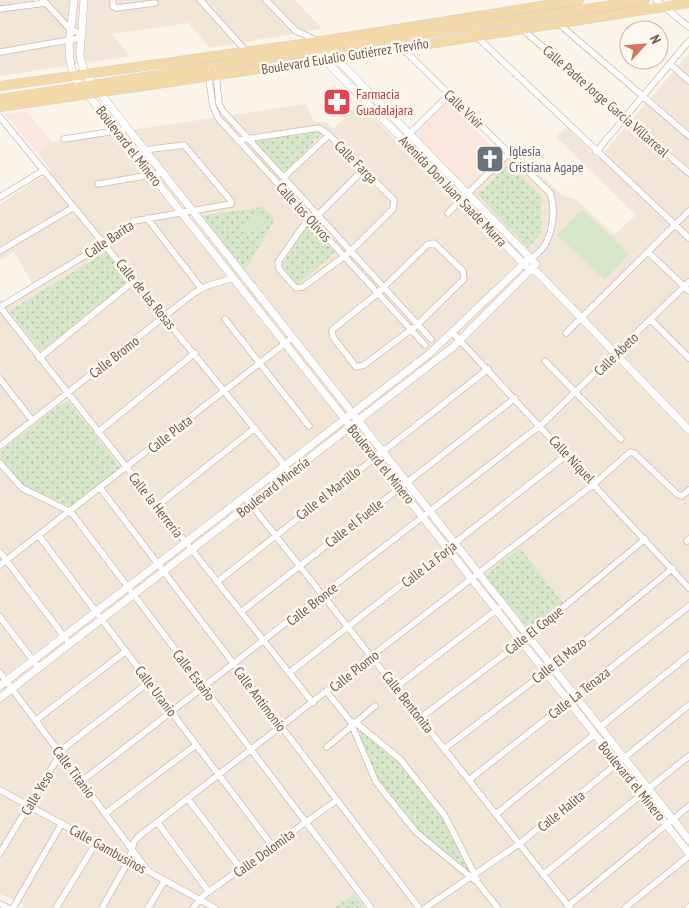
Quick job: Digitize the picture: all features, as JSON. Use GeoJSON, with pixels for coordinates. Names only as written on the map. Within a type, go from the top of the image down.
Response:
{"type":"FeatureCollection","features":[{"type":"Feature","properties":{"kind":"main road","name":"Boulevard Eulalio Gutiérrez Treviño"},"geometry":{"type":"LineString","coordinates":[[0,86],[246,51],[574,0]]}},
{"type":"Feature","properties":{"kind":"main road"},"geometry":{"type":"LineString","coordinates":[[574,0],[578,6],[594,8]]}},
{"type":"Feature","properties":{"kind":"main road","name":"Boulevard Eulalio Gutiérrez Treviño"},"geometry":{"type":"LineString","coordinates":[[0,107],[84,90],[92,84],[324,59],[522,29],[554,18],[594,8],[645,0]]}},
{"type":"Feature","properties":{"kind":"main road","name":"Boulevard Eulalio Gutiérrez Treviño"},"geometry":{"type":"LineString","coordinates":[[0,99],[84,90],[98,92],[316,51],[400,38],[689,3]]}},
{"type":"Feature","properties":{"kind":"street"},"geometry":{"type":"LineString","coordinates":[[73,75],[70,60],[74,0]]}},
{"type":"Feature","properties":{"kind":"street"},"geometry":{"type":"LineString","coordinates":[[84,0],[80,60],[84,73]]}},
{"type":"Feature","properties":{"kind":"street"},"geometry":{"type":"LineString","coordinates":[[113,0],[113,6],[116,8],[155,3]]}},
{"type":"Feature","properties":{"kind":"street"},"geometry":{"type":"LineString","coordinates":[[134,0],[140,5]]}},
{"type":"Feature","properties":{"kind":"street"},"geometry":{"type":"LineString","coordinates":[[200,0],[246,51]]}},
{"type":"Feature","properties":{"kind":"street"},"geometry":{"type":"LineString","coordinates":[[266,0],[296,31],[312,40]]}},
{"type":"Feature","properties":{"kind":"street"},"geometry":{"type":"LineString","coordinates":[[656,0],[689,27]]}},
{"type":"Feature","properties":{"kind":"street"},"geometry":{"type":"LineString","coordinates":[[0,9],[44,1],[72,30],[81,36]]}},
{"type":"Feature","properties":{"kind":"street"},"geometry":{"type":"LineString","coordinates":[[554,18],[689,136]]}},
{"type":"Feature","properties":{"kind":"street","name":"Calle Padre Jorge García Villarreal"},"geometry":{"type":"LineString","coordinates":[[522,29],[689,174]]}},
{"type":"Feature","properties":{"kind":"street"},"geometry":{"type":"LineString","coordinates":[[0,52],[81,36]]}},
{"type":"Feature","properties":{"kind":"street"},"geometry":{"type":"LineString","coordinates":[[476,36],[596,152],[689,238]]}},
{"type":"Feature","properties":{"kind":"street","name":"Calle Vivir"},"geometry":{"type":"LineString","coordinates":[[400,38],[404,48],[449,95],[546,188],[551,198],[550,234],[533,256]]}},
{"type":"Feature","properties":{"kind":"street","name":"Avenida Don Juan Saade Murra"},"geometry":{"type":"LineString","coordinates":[[312,40],[336,57],[533,256],[536,264]]}},
{"type":"Feature","properties":{"kind":"street","name":"Avenida Don Juan Saade Murra"},"geometry":{"type":"LineString","coordinates":[[312,40],[316,51],[688,428]]}},
{"type":"Feature","properties":{"kind":"street"},"geometry":{"type":"LineString","coordinates":[[596,152],[689,41]]}},
{"type":"Feature","properties":{"kind":"street"},"geometry":{"type":"LineString","coordinates":[[670,64],[689,81]]}},
{"type":"Feature","properties":{"kind":"street","name":"Calle los Olivos"},"geometry":{"type":"LineString","coordinates":[[212,71],[220,107],[431,339]]}},
{"type":"Feature","properties":{"kind":"street","name":"Calle los Olivos"},"geometry":{"type":"LineString","coordinates":[[212,71],[214,110],[425,345]]}},
{"type":"Feature","properties":{"kind":"street","name":"Boulevard el Minero"},"geometry":{"type":"LineString","coordinates":[[84,73],[351,414],[407,482],[648,788],[689,854]]}},
{"type":"Feature","properties":{"kind":"street","name":"Boulevard el Minero"},"geometry":{"type":"LineString","coordinates":[[73,75],[642,794],[689,840]]}},
{"type":"Feature","properties":{"kind":"street"},"geometry":{"type":"LineString","coordinates":[[403,140],[449,95]]}},
{"type":"Feature","properties":{"kind":"street","name":"Calle de las Rosas"},"geometry":{"type":"LineString","coordinates":[[0,117],[165,316],[291,473]]}},
{"type":"Feature","properties":{"kind":"street","name":"Calle Farga"},"geometry":{"type":"LineString","coordinates":[[239,140],[316,127],[322,129],[394,200],[395,206],[350,252],[300,288],[294,287],[277,265],[310,219]]}},
{"type":"Feature","properties":{"kind":"street"},"geometry":{"type":"LineString","coordinates":[[64,139],[128,129]]}},
{"type":"Feature","properties":{"kind":"street"},"geometry":{"type":"LineString","coordinates":[[284,177],[328,135]]}},
{"type":"Feature","properties":{"kind":"street","name":"Calle Barita"},"geometry":{"type":"LineString","coordinates":[[0,307],[105,243],[128,225],[147,218],[231,204],[231,200],[184,145],[144,150]]}},
{"type":"Feature","properties":{"kind":"street"},"geometry":{"type":"LineString","coordinates":[[448,213],[510,153]]}},
{"type":"Feature","properties":{"kind":"street"},"geometry":{"type":"LineString","coordinates":[[0,197],[44,170]]}},
{"type":"Feature","properties":{"kind":"street"},"geometry":{"type":"LineString","coordinates":[[310,219],[363,170]]}},
{"type":"Feature","properties":{"kind":"street"},"geometry":{"type":"LineString","coordinates":[[98,184],[162,173]]}},
{"type":"Feature","properties":{"kind":"street"},"geometry":{"type":"LineString","coordinates":[[0,251],[74,206]]}},
{"type":"Feature","properties":{"kind":"street"},"geometry":{"type":"LineString","coordinates":[[566,333],[689,211]]}},
{"type":"Feature","properties":{"kind":"street"},"geometry":{"type":"LineString","coordinates":[[147,218],[201,288]]}},
{"type":"Feature","properties":{"kind":"street"},"geometry":{"type":"LineString","coordinates":[[430,243],[440,247],[463,271],[464,279],[417,325],[364,366],[354,366],[332,332],[378,293],[430,243]]}},
{"type":"Feature","properties":{"kind":"street"},"geometry":{"type":"LineString","coordinates":[[649,252],[688,287]]}},
{"type":"Feature","properties":{"kind":"street","name":"Boulevard Minería"},"geometry":{"type":"LineString","coordinates":[[0,686],[345,420],[454,333],[533,256]]}},
{"type":"Feature","properties":{"kind":"street","name":"Boulevard Minería"},"geometry":{"type":"LineString","coordinates":[[0,698],[358,422],[461,340],[534,271],[536,264]]}},
{"type":"Feature","properties":{"kind":"street","name":"Calle Bromo"},"geometry":{"type":"LineString","coordinates":[[0,446],[201,288],[233,278]]}},
{"type":"Feature","properties":{"kind":"street"},"geometry":{"type":"LineString","coordinates":[[39,358],[134,280]]}},
{"type":"Feature","properties":{"kind":"street","name":"Calle Abeto"},"geometry":{"type":"LineString","coordinates":[[541,425],[688,287]]}},
{"type":"Feature","properties":{"kind":"street","name":"Calle la Herrería"},"geometry":{"type":"LineString","coordinates":[[0,307],[313,703]]}},
{"type":"Feature","properties":{"kind":"street"},"geometry":{"type":"LineString","coordinates":[[225,319],[309,426]]}},
{"type":"Feature","properties":{"kind":"street"},"geometry":{"type":"LineString","coordinates":[[651,320],[689,358]]}},
{"type":"Feature","properties":{"kind":"street","name":"Calle Níquel"},"geometry":{"type":"LineString","coordinates":[[454,333],[595,483],[689,588]]}},
{"type":"Feature","properties":{"kind":"street","name":"Calle Plata"},"geometry":{"type":"LineString","coordinates":[[0,565],[101,489],[292,338]]}},
{"type":"Feature","properties":{"kind":"street"},"geometry":{"type":"LineString","coordinates":[[98,432],[194,353]]}},
{"type":"Feature","properties":{"kind":"street"},"geometry":{"type":"LineString","coordinates":[[545,361],[621,438]]}},
{"type":"Feature","properties":{"kind":"street","name":"Calle el Martillo"},"geometry":{"type":"LineString","coordinates":[[217,582],[488,369]]}},
{"type":"Feature","properties":{"kind":"street"},"geometry":{"type":"LineString","coordinates":[[0,379],[32,420]]}},
{"type":"Feature","properties":{"kind":"street","name":"Calle el Fuelle"},"geometry":{"type":"LineString","coordinates":[[241,612],[515,398]]}},
{"type":"Feature","properties":{"kind":"street","name":"Calle Bronce"},"geometry":{"type":"LineString","coordinates":[[82,782],[235,665],[541,425]]}},
{"type":"Feature","properties":{"kind":"street"},"geometry":{"type":"LineString","coordinates":[[157,506],[255,428]]}},
{"type":"Feature","properties":{"kind":"street","name":"Calle Plomo"},"geometry":{"type":"LineString","coordinates":[[102,908],[129,860],[136,839],[479,574],[595,483],[631,452],[678,495],[682,496],[689,490]]}},
{"type":"Feature","properties":{"kind":"street","name":"Calle La Forja"},"geometry":{"type":"LineString","coordinates":[[289,673],[568,454]]}},
{"type":"Feature","properties":{"kind":"street","name":"Calle Estaño"},"geometry":{"type":"LineString","coordinates":[[0,462],[22,488],[70,512],[371,908]]}},
{"type":"Feature","properties":{"kind":"street","name":"Calle Antimonio"},"geometry":{"type":"LineString","coordinates":[[101,489],[419,908]]}},
{"type":"Feature","properties":{"kind":"street","name":"Calle Bentonita"},"geometry":{"type":"LineString","coordinates":[[245,497],[569,907]]}},
{"type":"Feature","properties":{"kind":"street","name":"Calle Uranio"},"geometry":{"type":"LineString","coordinates":[[39,536],[273,847]]}},
{"type":"Feature","properties":{"kind":"street","name":"Calle El Coque"},"geometry":{"type":"LineString","coordinates":[[420,718],[529,636],[645,539]]}},
{"type":"Feature","properties":{"kind":"street"},"geometry":{"type":"LineString","coordinates":[[0,552],[69,644]]}},
{"type":"Feature","properties":{"kind":"street","name":"Calle El Mazo"},"geometry":{"type":"LineString","coordinates":[[444,749],[552,666],[672,568]]}},
{"type":"Feature","properties":{"kind":"street"},"geometry":{"type":"LineString","coordinates":[[396,687],[503,604]]}},
{"type":"Feature","properties":{"kind":"street","name":"Calle La Tenaza"},"geometry":{"type":"LineString","coordinates":[[469,780],[689,606]]}},
{"type":"Feature","properties":{"kind":"street"},"geometry":{"type":"LineString","coordinates":[[0,617],[38,668]]}},
{"type":"Feature","properties":{"kind":"street"},"geometry":{"type":"LineString","coordinates":[[36,720],[126,652]]}},
{"type":"Feature","properties":{"kind":"street"},"geometry":{"type":"LineString","coordinates":[[600,727],[689,656]]}},
{"type":"Feature","properties":{"kind":"street","name":"Calle Titanio"},"geometry":{"type":"LineString","coordinates":[[0,672],[148,871]]}},
{"type":"Feature","properties":{"kind":"street","name":"Calle Yeso"},"geometry":{"type":"LineString","coordinates":[[0,853],[60,753],[68,744],[149,682]]}},
{"type":"Feature","properties":{"kind":"street"},"geometry":{"type":"LineString","coordinates":[[327,692],[352,724],[376,782],[410,825],[429,845],[473,877],[498,908]]}},
{"type":"Feature","properties":{"kind":"street","name":"Calle Halita"},"geometry":{"type":"LineString","coordinates":[[426,908],[519,844],[689,705]]}},
{"type":"Feature","properties":{"kind":"street"},"geometry":{"type":"LineString","coordinates":[[328,747],[352,724],[376,706]]}},
{"type":"Feature","properties":{"kind":"street"},"geometry":{"type":"LineString","coordinates":[[352,724],[394,754],[445,816],[473,877]]}},
{"type":"Feature","properties":{"kind":"street"},"geometry":{"type":"LineString","coordinates":[[496,814],[595,734]]}},
{"type":"Feature","properties":{"kind":"street"},"geometry":{"type":"LineString","coordinates":[[106,813],[196,745]]}},
{"type":"Feature","properties":{"kind":"street"},"geometry":{"type":"LineString","coordinates":[[648,788],[689,756]]}},
{"type":"Feature","properties":{"kind":"street","name":"Calle Gambusinos"},"geometry":{"type":"LineString","coordinates":[[0,790],[215,908]]}},
{"type":"Feature","properties":{"kind":"street"},"geometry":{"type":"LineString","coordinates":[[544,875],[642,794]]}},
{"type":"Feature","properties":{"kind":"street"},"geometry":{"type":"LineString","coordinates":[[188,799],[241,869]]}},
{"type":"Feature","properties":{"kind":"street","name":"Calle Dolomita"},"geometry":{"type":"LineString","coordinates":[[193,908],[209,892],[337,800]]}},
{"type":"Feature","properties":{"kind":"street"},"geometry":{"type":"LineString","coordinates":[[569,907],[689,806]]}},
{"type":"Feature","properties":{"kind":"street"},"geometry":{"type":"LineString","coordinates":[[157,822],[209,892]]}},
{"type":"Feature","properties":{"kind":"street"},"geometry":{"type":"LineString","coordinates":[[13,908],[62,823]]}},
{"type":"Feature","properties":{"kind":"street"},"geometry":{"type":"LineString","coordinates":[[56,908],[96,843]]}},
{"type":"Feature","properties":{"kind":"street"},"geometry":{"type":"LineString","coordinates":[[626,908],[689,854]]}},
{"type":"Feature","properties":{"kind":"street"},"geometry":{"type":"LineString","coordinates":[[148,908],[165,880]]}},
{"type":"Feature","properties":{"kind":"street"},"geometry":{"type":"LineString","coordinates":[[0,904],[8,908]]}},
{"type":"Feature","properties":{"kind":"shaded area"},"geometry":{"type":"Polygon","coordinates":[[[0,0],[295,0],[322,29],[210,48],[188,23],[112,34],[130,56],[0,76],[0,0]]]}},
{"type":"Feature","properties":{"kind":"shaded area"},"geometry":{"type":"Polygon","coordinates":[[[689,54],[689,908],[22,908],[24,905],[0,894],[0,301],[9,298],[32,283],[14,252],[0,260],[0,204],[51,171],[38,154],[52,142],[306,104],[314,122],[325,122],[334,129],[358,102],[458,203],[511,147],[562,195],[578,201],[614,235],[636,215],[556,137],[566,127],[598,159],[689,54]]]}},
{"type":"Feature","properties":{"kind":"shaded area"},"geometry":{"type":"Polygon","coordinates":[[[448,102],[502,157],[469,189],[415,134],[448,102]]]}},
{"type":"Feature","properties":{"kind":"shaded area"},"geometry":{"type":"Polygon","coordinates":[[[26,111],[52,142],[38,154],[5,114],[26,111]]]}},
{"type":"Feature","properties":{"kind":"green space"},"geometry":{"type":"Polygon","coordinates":[[[318,130],[322,134],[283,173],[252,141],[318,130]]]}},
{"type":"Feature","properties":{"kind":"green space"},"geometry":{"type":"Polygon","coordinates":[[[508,164],[541,196],[542,232],[528,248],[478,195],[508,164]]]}},
{"type":"Feature","properties":{"kind":"green space"},"geometry":{"type":"Polygon","coordinates":[[[263,207],[275,219],[245,270],[201,216],[263,207]]]}},
{"type":"Feature","properties":{"kind":"green space"},"geometry":{"type":"Polygon","coordinates":[[[582,209],[629,254],[605,280],[557,235],[582,209]]]}},
{"type":"Feature","properties":{"kind":"green space"},"geometry":{"type":"Polygon","coordinates":[[[260,211],[267,222],[246,236],[239,226],[260,211]]]}},
{"type":"Feature","properties":{"kind":"green space"},"geometry":{"type":"Polygon","coordinates":[[[308,223],[336,252],[297,285],[281,267],[308,223]]]}},
{"type":"Feature","properties":{"kind":"green space"},"geometry":{"type":"Polygon","coordinates":[[[106,252],[130,281],[41,351],[9,311],[106,252]]]}},
{"type":"Feature","properties":{"kind":"green space"},"geometry":{"type":"Polygon","coordinates":[[[68,401],[121,468],[72,507],[24,486],[0,457],[0,452],[54,409],[68,401]]]}},
{"type":"Feature","properties":{"kind":"green space"},"geometry":{"type":"Polygon","coordinates":[[[520,548],[563,603],[530,631],[485,575],[520,548]]]}},
{"type":"Feature","properties":{"kind":"green space"},"geometry":{"type":"Polygon","coordinates":[[[363,731],[394,756],[449,824],[471,866],[467,872],[425,838],[376,777],[357,734],[363,731]]]}},
{"type":"Feature","properties":{"kind":"green space"},"geometry":{"type":"Polygon","coordinates":[[[354,894],[364,908],[335,908],[354,894]]]}},
{"type":"Feature","properties":{"kind":"place","name":"Farmacia Guadalajara"},"geometry":{"type":"Point","coordinates":[337,102]}},
{"type":"Feature","properties":{"kind":"place","name":"Iglesia Cristiana Agape"},"geometry":{"type":"Point","coordinates":[490,159]}}]}
